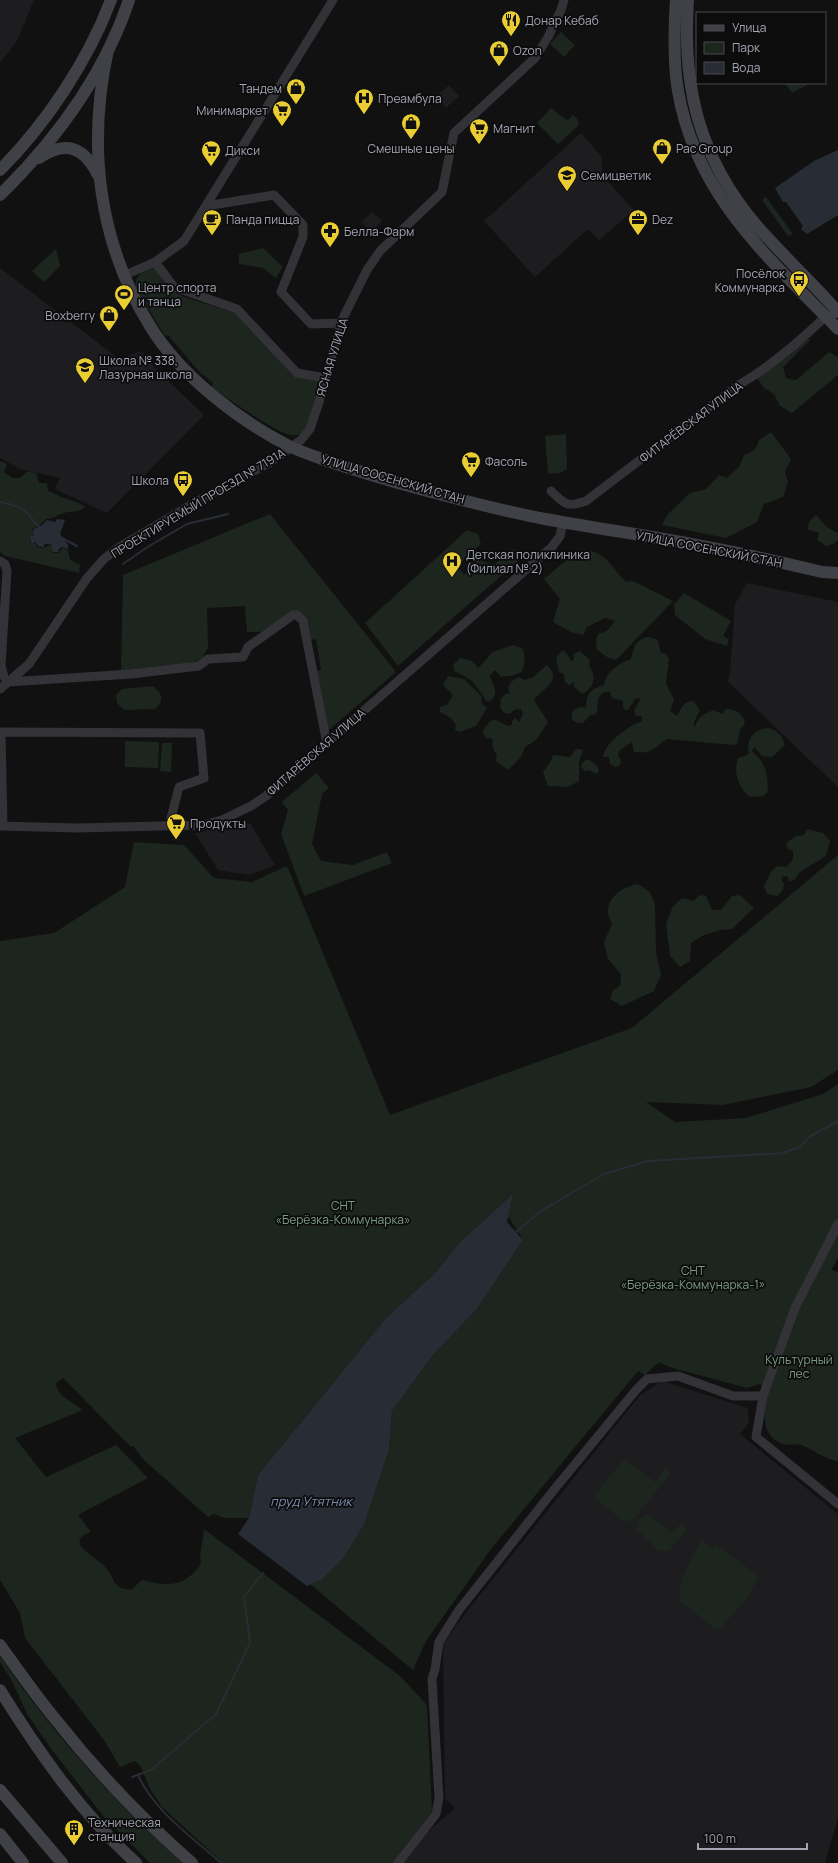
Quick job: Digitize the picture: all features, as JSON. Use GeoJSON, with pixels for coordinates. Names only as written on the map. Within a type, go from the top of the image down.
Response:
{"type":"FeatureCollection","features":[{"type":"Feature","properties":{"kind":"main road"},"geometry":{"type":"LineString","coordinates":[[0,170],[32,134],[56,102],[96,34],[111,0]]}},
{"type":"Feature","properties":{"kind":"main road"},"geometry":{"type":"LineString","coordinates":[[0,195],[31,164],[64,122],[108,50],[129,0]]}},
{"type":"Feature","properties":{"kind":"main road"},"geometry":{"type":"LineString","coordinates":[[676,0],[675,54],[678,90],[685,125],[698,158],[715,190],[730,212],[764,252],[838,329]]}},
{"type":"Feature","properties":{"kind":"main road"},"geometry":{"type":"LineString","coordinates":[[688,0],[687,46],[690,87],[697,120],[709,153],[725,184],[744,210],[773,244],[837,307]]}},
{"type":"Feature","properties":{"kind":"main road"},"geometry":{"type":"LineString","coordinates":[[98,176],[100,96],[108,50]]}},
{"type":"Feature","properties":{"kind":"main road"},"geometry":{"type":"LineString","coordinates":[[31,164],[52,150],[69,148],[86,156],[98,176]]}},
{"type":"Feature","properties":{"kind":"main road","name":"УЛИЦА СОСЕНСКИЙ СТАН"},"geometry":{"type":"LineString","coordinates":[[98,176],[106,221],[123,276],[151,328],[177,361],[232,411],[255,427],[291,447],[338,464],[396,482],[471,502],[563,522],[706,546],[822,572],[838,573]]}},
{"type":"Feature","properties":{"kind":"main road"},"geometry":{"type":"LineString","coordinates":[[0,1645],[56,1721],[81,1750],[135,1809],[192,1863]]}},
{"type":"Feature","properties":{"kind":"main road"},"geometry":{"type":"LineString","coordinates":[[0,1690],[36,1746],[66,1788],[95,1822],[136,1863]]}},
{"type":"Feature","properties":{"kind":"main road"},"geometry":{"type":"LineString","coordinates":[[0,1790],[62,1863]]}},
{"type":"Feature","properties":{"kind":"main road"},"geometry":{"type":"LineString","coordinates":[[0,1834],[23,1863]]}},
{"type":"Feature","properties":{"kind":"street"},"geometry":{"type":"LineString","coordinates":[[123,276],[155,262],[184,241],[333,0]]}},
{"type":"Feature","properties":{"kind":"street","name":"ЯСНАЯ УЛИЦА"},"geometry":{"type":"LineString","coordinates":[[291,447],[301,440],[310,429],[341,323],[367,270],[380,251],[442,192],[454,133],[535,58],[548,37],[561,10],[564,0]]}},
{"type":"Feature","properties":{"kind":"street"},"geometry":{"type":"LineString","coordinates":[[206,206],[274,195],[304,225],[303,237],[281,292],[311,324],[341,323]]}},
{"type":"Feature","properties":{"kind":"street"},"geometry":{"type":"LineString","coordinates":[[155,262],[174,287],[236,309],[297,373],[326,378]]}},
{"type":"Feature","properties":{"kind":"street","name":"ФИТАРЁВСКАЯ УЛИЦА"},"geometry":{"type":"LineString","coordinates":[[551,491],[564,503],[573,506],[586,501],[737,386],[757,375],[826,316]]}},
{"type":"Feature","properties":{"kind":"street","name":"ПРОЕКТИРУЕМЫЙ ПРОЕЗД № 7191А"},"geometry":{"type":"LineString","coordinates":[[0,689],[29,664],[86,578],[104,559],[118,548],[192,504],[269,463],[291,447]]}},
{"type":"Feature","properties":{"kind":"street","name":"ФИТАРЁВСКАЯ УЛИЦА"},"geometry":{"type":"LineString","coordinates":[[2,826],[76,828],[172,827],[214,823],[251,806],[266,796],[552,547],[560,536],[563,522]]}},
{"type":"Feature","properties":{"kind":"street"},"geometry":{"type":"LineString","coordinates":[[0,561],[5,564],[7,571],[1,665],[4,677],[8,682],[104,677],[199,666],[208,659],[243,657],[247,648],[257,640],[293,615],[297,615],[303,621],[326,744]]}},
{"type":"Feature","properties":{"kind":"street"},"geometry":{"type":"LineString","coordinates":[[2,826],[1,732],[200,733],[204,778],[179,787],[171,818],[172,827]]}},
{"type":"Feature","properties":{"kind":"street"},"geometry":{"type":"LineString","coordinates":[[838,1224],[795,1308],[763,1396],[756,1437],[838,1504]]}},
{"type":"Feature","properties":{"kind":"street"},"geometry":{"type":"LineString","coordinates":[[398,1863],[436,1814],[439,1798],[432,1679],[439,1642],[464,1603],[553,1491],[636,1390],[647,1379],[678,1376],[733,1396],[763,1396]]}},
{"type":"Feature","properties":{"kind":"shaded area"},"geometry":{"type":"Polygon","coordinates":[[[0,0],[34,0],[17,41],[0,63],[0,0]]]}},
{"type":"Feature","properties":{"kind":"shaded area"},"geometry":{"type":"Polygon","coordinates":[[[449,85],[459,96],[446,108],[435,97],[449,85]]]}},
{"type":"Feature","properties":{"kind":"shaded area","name":"Семицветик"},"geometry":{"type":"Polygon","coordinates":[[[581,133],[602,157],[602,175],[634,210],[599,240],[588,229],[535,277],[484,221],[581,133]]]}},
{"type":"Feature","properties":{"kind":"shaded area"},"geometry":{"type":"Polygon","coordinates":[[[372,212],[382,221],[371,232],[361,222],[372,212]]]}},
{"type":"Feature","properties":{"kind":"shaded area","name":"Школа № 338, Лазурная школа"},"geometry":{"type":"Polygon","coordinates":[[[0,268],[119,359],[141,351],[158,371],[204,415],[107,513],[55,489],[60,478],[20,469],[0,458],[0,268]]]}},
{"type":"Feature","properties":{"kind":"shaded area"},"geometry":{"type":"Polygon","coordinates":[[[747,583],[838,602],[838,787],[728,682],[735,604],[747,583]]]}},
{"type":"Feature","properties":{"kind":"shaded area"},"geometry":{"type":"Polygon","coordinates":[[[250,823],[275,865],[249,875],[218,870],[195,833],[250,823]]]}},
{"type":"Feature","properties":{"kind":"shaded area"},"geometry":{"type":"Polygon","coordinates":[[[662,1381],[748,1408],[749,1423],[740,1434],[838,1514],[838,1818],[825,1863],[392,1863],[455,1808],[445,1799],[443,1644],[468,1610],[640,1395],[662,1381]]]}},
{"type":"Feature","properties":{"kind":"green space"},"geometry":{"type":"Polygon","coordinates":[[[561,32],[575,45],[564,57],[550,44],[561,32]]]}},
{"type":"Feature","properties":{"kind":"green space"},"geometry":{"type":"Polygon","coordinates":[[[786,84],[808,84],[792,93],[786,84]]]}},
{"type":"Feature","properties":{"kind":"green space"},"geometry":{"type":"Polygon","coordinates":[[[551,108],[568,120],[573,115],[577,119],[579,125],[558,144],[537,123],[551,108]]]}},
{"type":"Feature","properties":{"kind":"green space"},"geometry":{"type":"Polygon","coordinates":[[[766,197],[793,234],[788,236],[762,200],[766,197]]]}},
{"type":"Feature","properties":{"kind":"green space"},"geometry":{"type":"Polygon","coordinates":[[[263,248],[283,267],[276,278],[263,268],[239,264],[239,254],[263,248]]]}},
{"type":"Feature","properties":{"kind":"green space"},"geometry":{"type":"Polygon","coordinates":[[[56,249],[60,266],[44,282],[32,271],[56,249]]]}},
{"type":"Feature","properties":{"kind":"green space"},"geometry":{"type":"Polygon","coordinates":[[[152,268],[156,269],[167,287],[184,297],[238,314],[292,374],[300,378],[324,382],[306,430],[301,434],[292,435],[275,429],[212,388],[213,383],[202,375],[168,335],[165,336],[137,290],[137,278],[145,271],[152,268]]]}},
{"type":"Feature","properties":{"kind":"green space"},"geometry":{"type":"Polygon","coordinates":[[[812,338],[783,367],[786,378],[796,380],[829,352],[838,357],[838,375],[792,413],[780,406],[774,394],[764,388],[757,378],[805,341],[812,338]]]}},
{"type":"Feature","properties":{"kind":"green space"},"geometry":{"type":"Polygon","coordinates":[[[771,432],[791,459],[785,472],[788,482],[783,497],[764,504],[757,522],[726,538],[662,525],[667,515],[690,493],[706,489],[719,475],[727,478],[739,467],[744,455],[754,450],[759,440],[771,432]]]}},
{"type":"Feature","properties":{"kind":"green space"},"geometry":{"type":"Polygon","coordinates":[[[566,434],[567,469],[560,473],[548,474],[545,436],[566,434]]]}},
{"type":"Feature","properties":{"kind":"green space"},"geometry":{"type":"Polygon","coordinates":[[[0,461],[7,464],[4,472],[13,478],[20,478],[28,471],[36,473],[39,483],[47,483],[48,491],[85,507],[46,519],[32,530],[32,535],[30,536],[30,544],[35,543],[38,548],[44,548],[51,544],[53,553],[58,553],[63,548],[68,550],[70,560],[80,565],[79,573],[5,556],[0,552],[0,461]]]}},
{"type":"Feature","properties":{"kind":"green space"},"geometry":{"type":"Polygon","coordinates":[[[270,514],[396,672],[329,730],[326,726],[315,672],[321,669],[316,639],[311,640],[293,613],[261,632],[247,632],[245,606],[207,608],[208,648],[202,658],[198,661],[179,665],[121,671],[123,575],[270,514]]]}},
{"type":"Feature","properties":{"kind":"green space"},"geometry":{"type":"Polygon","coordinates":[[[816,515],[828,528],[838,533],[838,540],[835,543],[826,546],[817,540],[819,533],[807,529],[809,522],[816,515]]]}},
{"type":"Feature","properties":{"kind":"green space"},"geometry":{"type":"Polygon","coordinates":[[[467,530],[478,534],[481,544],[457,566],[464,575],[469,569],[472,558],[494,565],[512,549],[526,554],[398,666],[365,623],[467,530]]]}},
{"type":"Feature","properties":{"kind":"green space"},"geometry":{"type":"Polygon","coordinates":[[[578,550],[587,550],[601,555],[611,564],[626,582],[633,581],[673,601],[616,660],[607,657],[597,650],[596,640],[598,634],[607,631],[615,621],[605,618],[587,627],[583,635],[571,632],[553,622],[560,599],[544,579],[578,550]]]}},
{"type":"Feature","properties":{"kind":"green space"},"geometry":{"type":"Polygon","coordinates":[[[684,593],[731,621],[723,636],[729,639],[727,646],[705,639],[675,615],[674,605],[684,593]]]}},
{"type":"Feature","properties":{"kind":"green space"},"geometry":{"type":"Polygon","coordinates":[[[648,637],[656,639],[659,642],[661,653],[666,654],[669,659],[666,684],[674,699],[670,711],[677,716],[681,708],[687,702],[693,701],[700,710],[694,722],[694,728],[701,716],[710,711],[714,710],[722,714],[726,709],[735,711],[740,714],[745,723],[740,730],[737,744],[733,745],[667,739],[652,750],[645,752],[634,752],[632,742],[620,750],[618,755],[621,761],[619,766],[615,767],[610,764],[609,757],[603,757],[604,752],[618,735],[631,726],[642,721],[642,716],[636,716],[634,711],[641,698],[635,699],[628,710],[625,710],[623,707],[623,701],[612,698],[610,692],[603,692],[598,699],[597,713],[590,715],[584,722],[578,723],[572,720],[572,714],[575,709],[581,707],[586,708],[588,695],[595,689],[604,685],[605,680],[613,669],[621,663],[631,659],[638,642],[648,637]]]}},
{"type":"Feature","properties":{"kind":"green space"},"geometry":{"type":"Polygon","coordinates":[[[514,645],[523,649],[525,660],[522,672],[511,676],[501,677],[495,670],[490,675],[495,688],[495,694],[491,701],[486,701],[477,687],[470,680],[455,672],[453,665],[460,658],[472,661],[478,668],[492,652],[514,645]]]}},
{"type":"Feature","properties":{"kind":"green space"},"geometry":{"type":"Polygon","coordinates":[[[563,650],[571,661],[574,659],[574,654],[580,651],[590,660],[589,665],[594,677],[590,688],[582,694],[574,687],[574,682],[569,685],[565,682],[564,674],[559,672],[556,658],[563,650]]]}},
{"type":"Feature","properties":{"kind":"green space"},"geometry":{"type":"Polygon","coordinates":[[[547,665],[553,675],[553,680],[534,700],[548,722],[536,740],[525,747],[521,757],[508,770],[496,761],[497,754],[494,751],[492,743],[493,739],[486,738],[482,732],[490,721],[496,720],[508,726],[512,725],[512,721],[515,718],[519,722],[523,714],[521,709],[514,710],[510,714],[504,713],[500,707],[501,699],[505,694],[510,693],[508,689],[513,680],[519,677],[524,680],[532,678],[547,665]]]}},
{"type":"Feature","properties":{"kind":"green space"},"geometry":{"type":"Polygon","coordinates":[[[448,676],[464,679],[481,696],[482,704],[487,708],[476,726],[460,732],[455,730],[456,725],[451,718],[440,712],[440,707],[447,705],[453,695],[443,685],[448,676]]]}},
{"type":"Feature","properties":{"kind":"green space"},"geometry":{"type":"Polygon","coordinates":[[[152,686],[156,688],[161,697],[160,703],[155,709],[124,710],[117,703],[116,695],[122,689],[152,686]]]}},
{"type":"Feature","properties":{"kind":"green space"},"geometry":{"type":"Polygon","coordinates":[[[766,728],[778,733],[785,745],[772,757],[762,756],[754,747],[752,751],[761,760],[765,769],[768,792],[763,796],[750,797],[742,789],[736,774],[738,758],[749,753],[748,748],[750,740],[754,733],[766,728]]]}},
{"type":"Feature","properties":{"kind":"green space"},"geometry":{"type":"Polygon","coordinates":[[[125,741],[159,742],[158,768],[125,767],[125,741]]]}},
{"type":"Feature","properties":{"kind":"green space"},"geometry":{"type":"Polygon","coordinates":[[[162,743],[172,743],[171,772],[160,771],[162,743]]]}},
{"type":"Feature","properties":{"kind":"green space"},"geometry":{"type":"Polygon","coordinates":[[[576,749],[583,750],[579,761],[579,781],[568,787],[548,786],[543,772],[551,761],[553,755],[570,757],[576,749]]]}},
{"type":"Feature","properties":{"kind":"green space"},"geometry":{"type":"Polygon","coordinates":[[[587,759],[598,767],[599,771],[596,774],[589,770],[585,771],[581,767],[583,762],[587,759]]]}},
{"type":"Feature","properties":{"kind":"green space"},"geometry":{"type":"Polygon","coordinates":[[[316,773],[329,788],[322,794],[312,844],[321,861],[353,865],[387,852],[392,863],[304,896],[281,834],[288,810],[282,802],[316,773]]]}},
{"type":"Feature","properties":{"kind":"green space"},"geometry":{"type":"Polygon","coordinates":[[[807,829],[823,833],[830,841],[826,856],[800,872],[795,879],[789,882],[788,877],[784,876],[781,878],[784,884],[783,890],[777,896],[767,894],[764,886],[771,872],[777,866],[787,867],[793,859],[793,851],[788,849],[786,843],[796,836],[804,835],[807,829]]]}},
{"type":"Feature","properties":{"kind":"green space"},"geometry":{"type":"Polygon","coordinates":[[[134,842],[184,845],[214,878],[252,882],[287,866],[390,1115],[632,1028],[838,855],[838,1070],[811,1087],[723,1105],[646,1102],[675,1122],[746,1118],[823,1094],[838,1084],[838,1258],[831,1270],[838,1272],[838,1461],[828,1459],[801,1445],[788,1445],[775,1440],[770,1435],[765,1422],[765,1406],[768,1391],[760,1384],[747,1388],[669,1367],[659,1362],[645,1375],[638,1371],[491,1549],[426,1641],[413,1670],[310,1584],[321,1580],[389,1449],[392,1411],[434,1354],[476,1310],[523,1240],[508,1216],[513,1194],[460,1242],[434,1274],[386,1318],[258,1475],[249,1518],[224,1518],[214,1514],[208,1517],[144,1460],[133,1446],[131,1447],[63,1378],[55,1384],[61,1395],[83,1410],[15,1438],[46,1477],[116,1445],[148,1478],[78,1515],[91,1532],[83,1536],[80,1540],[80,1545],[109,1571],[117,1585],[120,1587],[131,1590],[142,1580],[160,1584],[168,1584],[182,1581],[189,1577],[201,1564],[200,1557],[204,1529],[400,1676],[427,1705],[432,1811],[393,1863],[223,1863],[162,1807],[150,1789],[141,1767],[135,1761],[120,1767],[104,1740],[25,1638],[20,1613],[0,1580],[0,941],[54,933],[125,887],[134,842]]]}},
{"type":"Feature","properties":{"kind":"green space"},"geometry":{"type":"Polygon","coordinates":[[[638,884],[650,892],[655,904],[656,953],[661,975],[654,991],[622,1006],[610,999],[613,990],[620,986],[621,974],[608,959],[604,942],[612,924],[608,914],[611,901],[614,896],[622,890],[638,884]]]}},
{"type":"Feature","properties":{"kind":"green space"},"geometry":{"type":"Polygon","coordinates":[[[700,895],[706,896],[712,910],[721,910],[732,896],[740,895],[754,908],[732,929],[720,930],[702,936],[691,943],[690,961],[680,967],[670,956],[666,924],[673,906],[682,898],[693,901],[700,895]]]}},
{"type":"Feature","properties":{"kind":"green space"},"geometry":{"type":"Polygon","coordinates":[[[624,1459],[655,1482],[666,1468],[671,1473],[636,1517],[627,1522],[623,1521],[594,1497],[624,1459]]]}},
{"type":"Feature","properties":{"kind":"green space"},"geometry":{"type":"Polygon","coordinates":[[[646,1514],[672,1533],[680,1524],[687,1529],[669,1551],[659,1551],[636,1529],[638,1522],[646,1514]]]}},
{"type":"Feature","properties":{"kind":"green space"},"geometry":{"type":"Polygon","coordinates":[[[702,1540],[713,1548],[716,1545],[759,1576],[748,1597],[721,1628],[716,1629],[680,1601],[679,1595],[680,1587],[690,1561],[702,1540]]]}},
{"type":"Feature","properties":{"kind":"green space"},"geometry":{"type":"Polygon","coordinates":[[[0,1656],[40,1712],[62,1739],[132,1816],[183,1863],[150,1863],[104,1817],[52,1750],[27,1714],[12,1681],[0,1662],[0,1656]]]}},
{"type":"Feature","properties":{"kind":"water"},"geometry":{"type":"Polygon","coordinates":[[[838,150],[838,215],[807,234],[801,229],[803,226],[786,202],[783,202],[775,188],[814,161],[838,150]]]}},
{"type":"Feature","properties":{"kind":"water"},"geometry":{"type":"Polygon","coordinates":[[[57,519],[65,520],[60,534],[68,545],[68,549],[62,547],[58,552],[53,552],[51,544],[45,544],[43,548],[40,546],[38,548],[38,544],[36,545],[36,542],[31,544],[30,536],[34,535],[32,533],[34,529],[41,526],[47,520],[55,522],[57,519]]]}},
{"type":"Feature","properties":{"kind":"water","name":"пруд Утятник"},"geometry":{"type":"Polygon","coordinates":[[[513,1194],[507,1222],[523,1240],[476,1310],[434,1354],[392,1411],[389,1449],[364,1524],[344,1557],[321,1580],[307,1586],[238,1534],[249,1518],[258,1475],[386,1318],[434,1274],[460,1242],[513,1194]]]}},
{"type":"Feature","properties":{"kind":"waterway"},"geometry":{"type":"LineString","coordinates":[[0,502],[18,507],[41,527]]}},
{"type":"Feature","properties":{"kind":"waterway"},"geometry":{"type":"LineString","coordinates":[[123,564],[149,546],[187,524],[228,514]]}},
{"type":"Feature","properties":{"kind":"waterway"},"geometry":{"type":"LineString","coordinates":[[62,538],[77,546]]}},
{"type":"Feature","properties":{"kind":"waterway"},"geometry":{"type":"LineString","coordinates":[[515,1233],[541,1211],[604,1174],[648,1161],[783,1153],[800,1147],[809,1137],[838,1121]]}},
{"type":"Feature","properties":{"kind":"waterway"},"geometry":{"type":"LineString","coordinates":[[132,1777],[151,1770],[216,1714],[250,1643],[244,1597],[263,1573]]}},
{"type":"Feature","properties":{"kind":"waterway"},"geometry":{"type":"LineString","coordinates":[[138,1775],[145,1788],[164,1812],[221,1863]]}},
{"type":"Feature","properties":{"kind":"place","name":"Донар Кебаб"},"geometry":{"type":"Point","coordinates":[511,37]}},
{"type":"Feature","properties":{"kind":"place","name":"Ozon"},"geometry":{"type":"Point","coordinates":[499,67]}},
{"type":"Feature","properties":{"kind":"place","name":"Тандем"},"geometry":{"type":"Point","coordinates":[296,105]}},
{"type":"Feature","properties":{"kind":"place","name":"Преамбула"},"geometry":{"type":"Point","coordinates":[364,115]}},
{"type":"Feature","properties":{"kind":"place","name":"Минимаркет"},"geometry":{"type":"Point","coordinates":[282,127]}},
{"type":"Feature","properties":{"kind":"place","name":"Смешные цены"},"geometry":{"type":"Point","coordinates":[411,140]}},
{"type":"Feature","properties":{"kind":"place","name":"Магнит"},"geometry":{"type":"Point","coordinates":[479,145]}},
{"type":"Feature","properties":{"kind":"place","name":"Pac Group"},"geometry":{"type":"Point","coordinates":[662,165]}},
{"type":"Feature","properties":{"kind":"place","name":"Дикси"},"geometry":{"type":"Point","coordinates":[211,167]}},
{"type":"Feature","properties":{"kind":"place","name":"Семицветик"},"geometry":{"type":"Point","coordinates":[567,192]}},
{"type":"Feature","properties":{"kind":"place","name":"Панда пицца"},"geometry":{"type":"Point","coordinates":[212,236]}},
{"type":"Feature","properties":{"kind":"place","name":"Dez"},"geometry":{"type":"Point","coordinates":[638,236]}},
{"type":"Feature","properties":{"kind":"place","name":"Белла-Фарм"},"geometry":{"type":"Point","coordinates":[330,248]}},
{"type":"Feature","properties":{"kind":"place","name":"Посёлок Коммунарка"},"geometry":{"type":"Point","coordinates":[799,297]}},
{"type":"Feature","properties":{"kind":"place","name":"Центр спорта и танца"},"geometry":{"type":"Point","coordinates":[124,311]}},
{"type":"Feature","properties":{"kind":"place","name":"Boxberry"},"geometry":{"type":"Point","coordinates":[109,332]}},
{"type":"Feature","properties":{"kind":"place","name":"Школа № 338, Лазурная школа"},"geometry":{"type":"Point","coordinates":[85,384]}},
{"type":"Feature","properties":{"kind":"place","name":"Фасоль"},"geometry":{"type":"Point","coordinates":[471,478]}},
{"type":"Feature","properties":{"kind":"place","name":"Школа"},"geometry":{"type":"Point","coordinates":[183,497]}},
{"type":"Feature","properties":{"kind":"place","name":"Детская поликлиника (Филиал № 2)"},"geometry":{"type":"Point","coordinates":[452,578]}},
{"type":"Feature","properties":{"kind":"place","name":"Продукты"},"geometry":{"type":"Point","coordinates":[176,840]}},
{"type":"Feature","properties":{"kind":"place","name":"Техническая станция"},"geometry":{"type":"Point","coordinates":[74,1846]}},
{"type":"Feature","properties":{"kind":"park label","name":"СНТ «Берёзка-Коммунарка»"},"geometry":{"type":"Point","coordinates":[343,1212]}},
{"type":"Feature","properties":{"kind":"park label","name":"СНТ «Берёзка-Коммунарка-1»"},"geometry":{"type":"Point","coordinates":[693,1277]}},
{"type":"Feature","properties":{"kind":"park label","name":"Культурный лес"},"geometry":{"type":"Point","coordinates":[799,1366]}}]}
